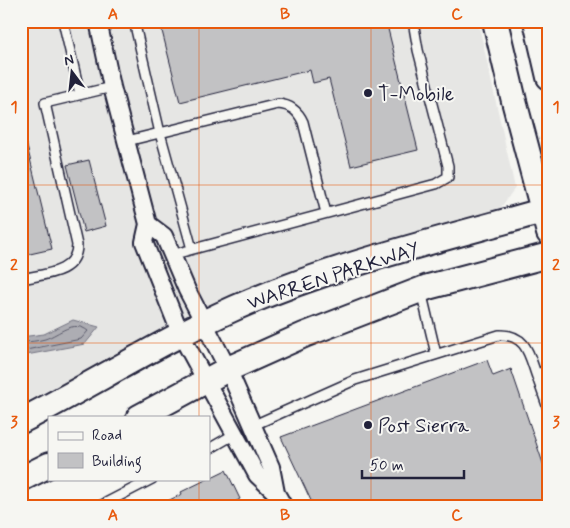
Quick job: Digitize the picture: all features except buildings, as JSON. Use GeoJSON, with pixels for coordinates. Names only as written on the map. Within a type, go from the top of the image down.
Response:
{"type":"FeatureCollection","features":[{"type":"Feature","properties":{"kind":"main road"},"geometry":{"type":"LineString","coordinates":[[495,21],[547,218]]}},
{"type":"Feature","properties":{"kind":"main road"},"geometry":{"type":"LineString","coordinates":[[536,21],[549,77]]}},
{"type":"Feature","properties":{"kind":"main road","name":"WARREN PARKWAY"},"geometry":{"type":"LineString","coordinates":[[21,422],[204,323],[236,308],[320,276],[547,218]]}},
{"type":"Feature","properties":{"kind":"main road","name":"WARREN PARKWAY"},"geometry":{"type":"LineString","coordinates":[[140,416],[228,369],[304,335],[420,290],[549,255]]}},
{"type":"Feature","properties":{"kind":"main road"},"geometry":{"type":"LineString","coordinates":[[21,479],[48,465]]}},
{"type":"Feature","properties":{"kind":"street"},"geometry":{"type":"LineString","coordinates":[[98,21],[112,87],[148,224],[144,242],[181,336],[257,475],[280,500]]}},
{"type":"Feature","properties":{"kind":"street"},"geometry":{"type":"LineString","coordinates":[[148,224],[164,236],[187,290],[228,369],[271,467],[280,500]]}},
{"type":"Feature","properties":{"kind":"lane"},"geometry":{"type":"LineString","coordinates":[[63,21],[80,94]]}},
{"type":"Feature","properties":{"kind":"lane"},"geometry":{"type":"LineString","coordinates":[[134,21],[160,133],[192,249]]}},
{"type":"Feature","properties":{"kind":"lane"},"geometry":{"type":"LineString","coordinates":[[172,254],[436,184],[448,177],[448,166],[418,50],[414,21]]}},
{"type":"Feature","properties":{"kind":"lane"},"geometry":{"type":"LineString","coordinates":[[21,279],[66,268],[77,254],[77,245],[45,103],[112,87]]}},
{"type":"Feature","properties":{"kind":"lane"},"geometry":{"type":"LineString","coordinates":[[127,141],[278,104],[287,104],[300,115],[303,122],[326,213]]}},
{"type":"Feature","properties":{"kind":"lane"},"geometry":{"type":"LineString","coordinates":[[420,290],[436,354]]}},
{"type":"Feature","properties":{"kind":"lane"},"geometry":{"type":"LineString","coordinates":[[254,425],[355,380],[499,335],[510,336],[521,341],[526,347],[549,411]]}},
{"type":"Feature","properties":{"kind":"lane"},"geometry":{"type":"LineString","coordinates":[[536,374],[549,370]]}},
{"type":"Feature","properties":{"kind":"lane"},"geometry":{"type":"LineString","coordinates":[[210,448],[235,434]]}},
{"type":"Feature","properties":{"kind":"lane"},"geometry":{"type":"LineString","coordinates":[[98,507],[150,480]]}},
{"type":"Feature","properties":{"kind":"shaded area"},"geometry":{"type":"Polygon","coordinates":[[[21,21],[478,21],[515,188],[496,214],[156,336],[21,404],[21,21]]]}},
{"type":"Feature","properties":{"kind":"water"},"geometry":{"type":"Polygon","coordinates":[[[73,320],[99,327],[85,344],[21,356],[21,337],[44,334],[73,320]]]}},
{"type":"Feature","properties":{"kind":"place","name":"T-Mobile"},"geometry":{"type":"Point","coordinates":[368,93]}},
{"type":"Feature","properties":{"kind":"place","name":"Post Sierra"},"geometry":{"type":"Point","coordinates":[368,425]}}]}
